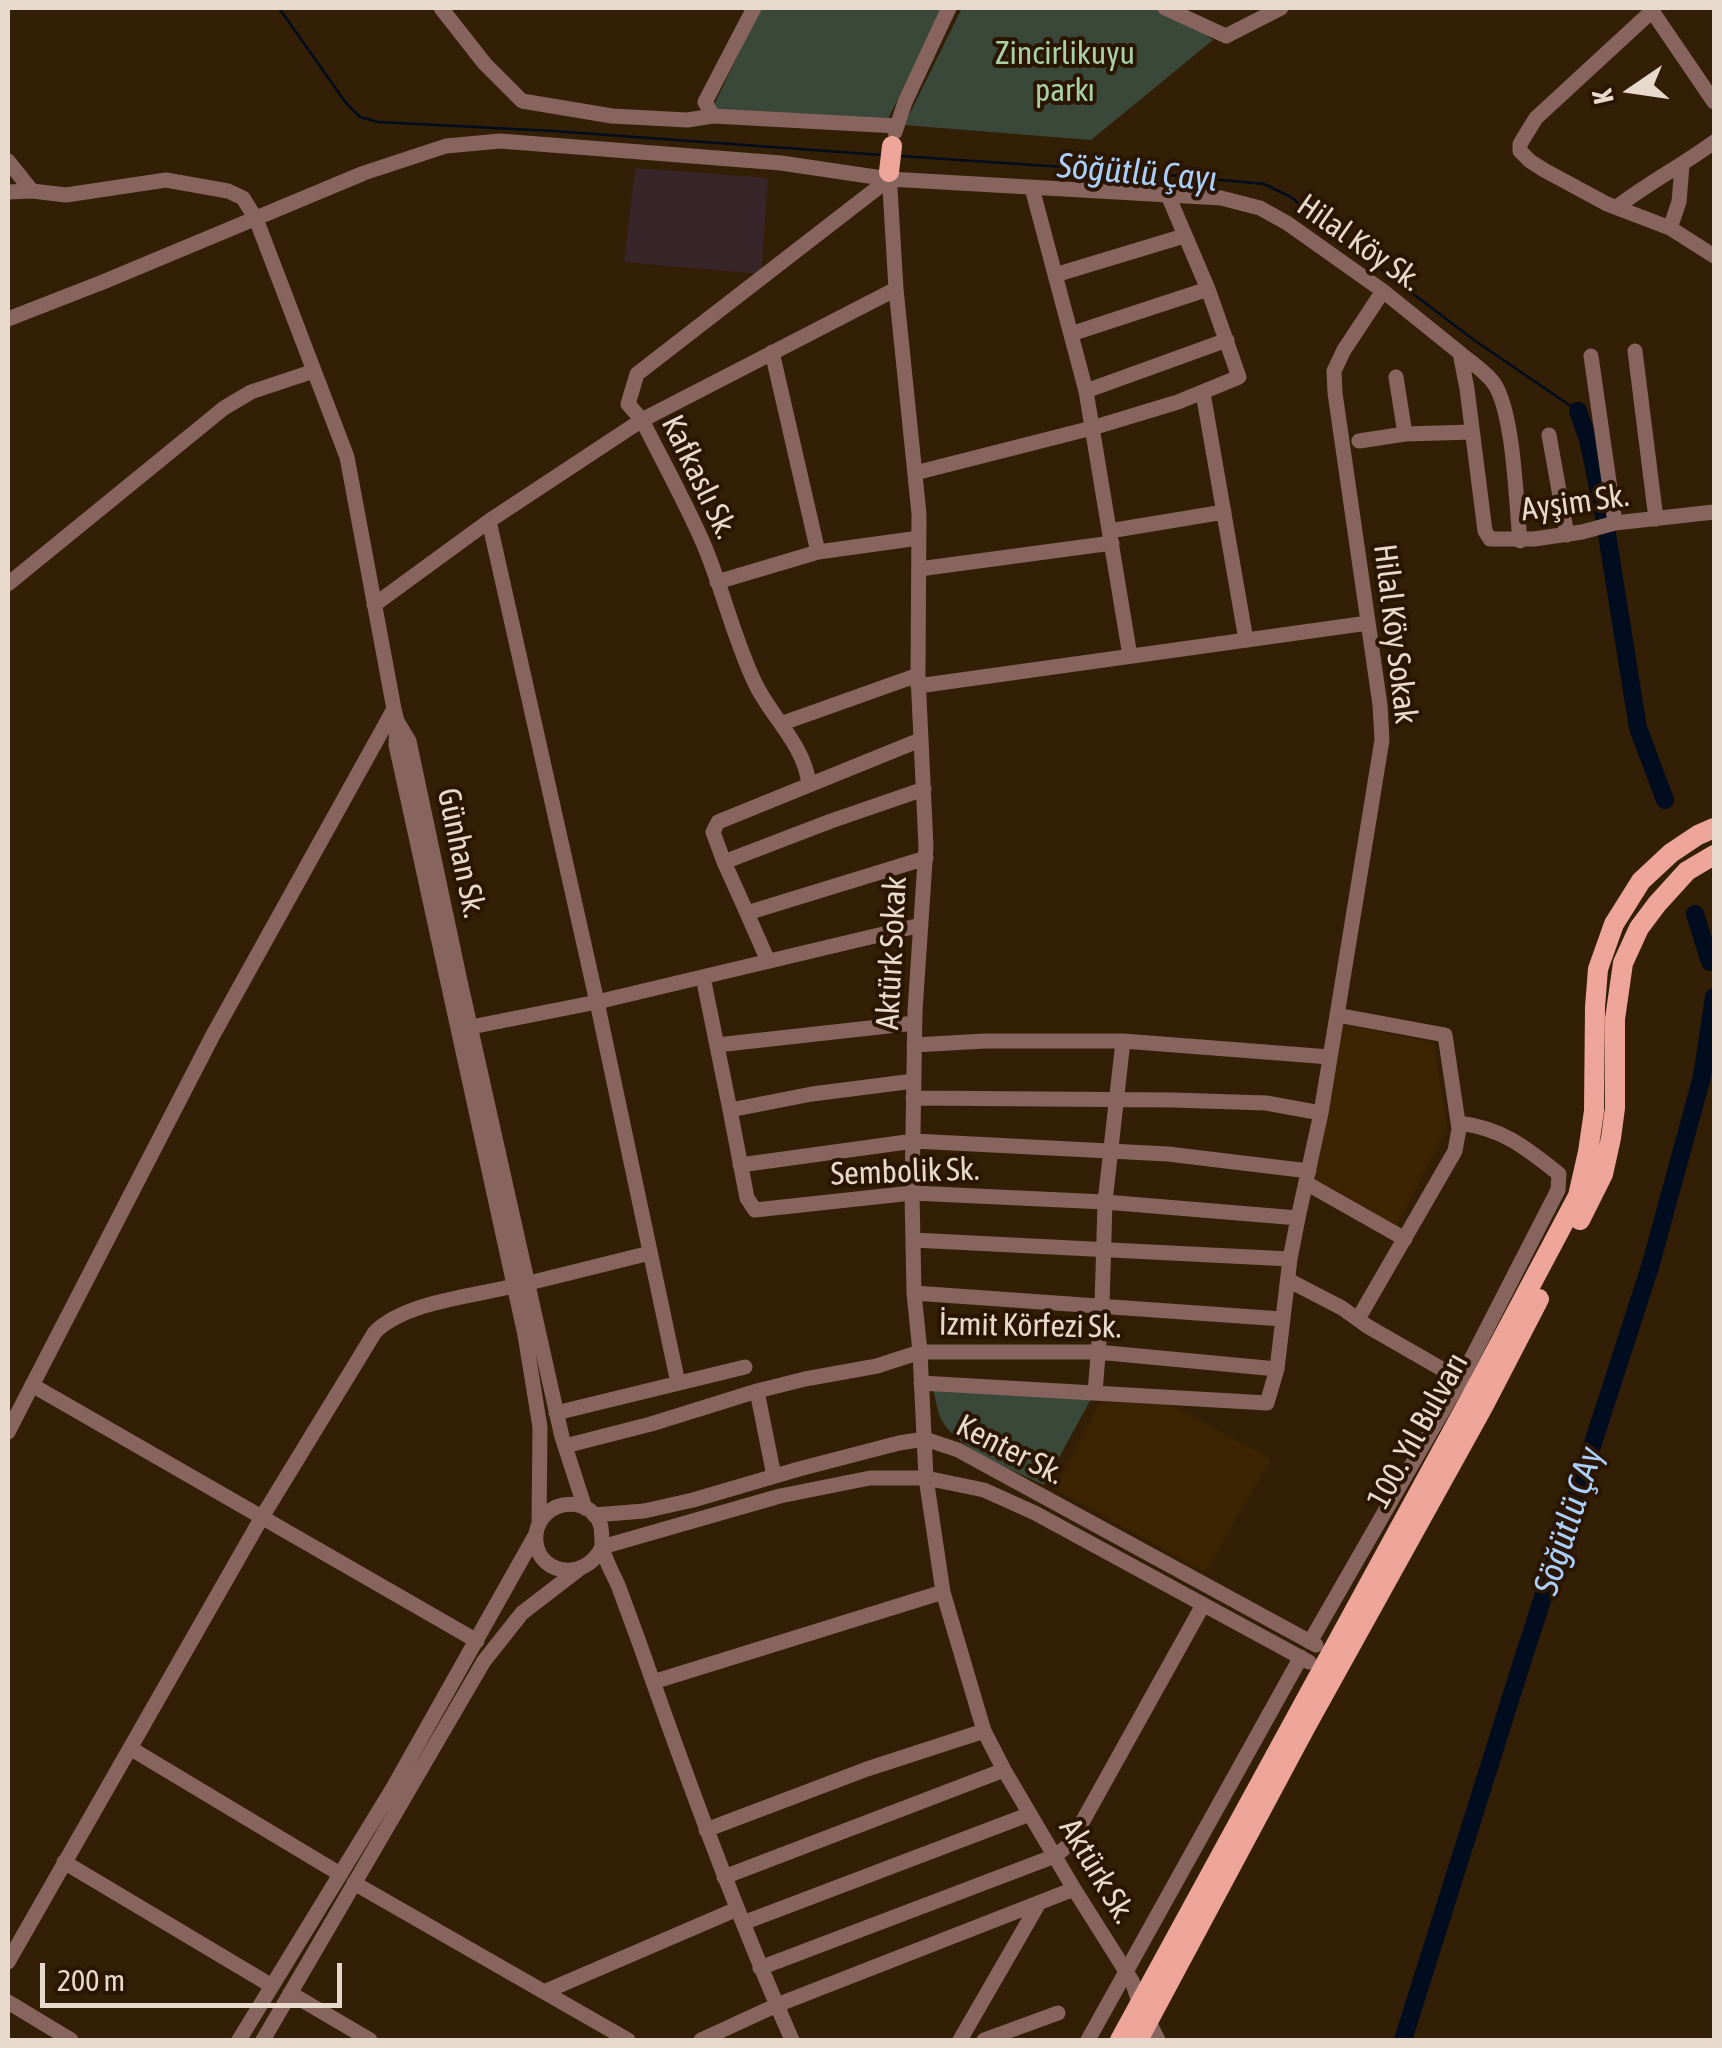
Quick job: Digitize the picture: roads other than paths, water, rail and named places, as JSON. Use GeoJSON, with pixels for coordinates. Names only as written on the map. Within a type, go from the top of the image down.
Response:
{"type":"FeatureCollection","features":[{"type":"Feature","properties":{"kind":"main road"},"geometry":{"type":"LineString","coordinates":[[889,176],[894,136]]}},
{"type":"Feature","properties":{"kind":"main road"},"geometry":{"type":"LineString","coordinates":[[1568,1232],[1594,1111],[1598,969],[1614,924],[1640,881],[1672,852],[1714,828]]}},
{"type":"Feature","properties":{"kind":"main road"},"geometry":{"type":"LineString","coordinates":[[1568,1232],[1604,1174],[1615,1108],[1616,1007],[1622,963],[1656,904],[1687,871],[1714,855]]}},
{"type":"Feature","properties":{"kind":"main road","name":"100. Yıl Bulvarı"},"geometry":{"type":"LineString","coordinates":[[1138,2040],[1317,1656],[1469,1383],[1568,1232]]}},
{"type":"Feature","properties":{"kind":"main road","name":"100. Yıl Bulvarı"},"geometry":{"type":"LineString","coordinates":[[1317,1656],[1483,1408],[1568,1232]]}},
{"type":"Feature","properties":{"kind":"main road","name":"100. Yıl Bulvarı"},"geometry":{"type":"LineString","coordinates":[[1120,2040],[1149,2022]]}},
{"type":"Feature","properties":{"kind":"street"},"geometry":{"type":"LineString","coordinates":[[441,8],[485,64],[522,101],[612,116],[687,120],[713,116],[894,136],[905,102],[949,8]]}},
{"type":"Feature","properties":{"kind":"street"},"geometry":{"type":"LineString","coordinates":[[713,116],[705,102],[708,92],[754,8]]}},
{"type":"Feature","properties":{"kind":"street"},"geometry":{"type":"LineString","coordinates":[[1165,8],[1226,36],[1281,8]]}},
{"type":"Feature","properties":{"kind":"street"},"geometry":{"type":"LineString","coordinates":[[1714,102],[1651,9],[1536,118],[1520,144],[1520,151],[1530,161],[1606,204],[1670,228],[1714,256]]}},
{"type":"Feature","properties":{"kind":"street","name":"Hilal Köy Sk."},"geometry":{"type":"LineString","coordinates":[[256,219],[364,173],[446,146],[500,141],[1032,188],[1167,193],[1220,198],[1260,208],[1288,223],[1383,292],[1495,384],[1508,426],[1520,540]]}},
{"type":"Feature","properties":{"kind":"street"},"geometry":{"type":"LineString","coordinates":[[1617,208],[1714,142]]}},
{"type":"Feature","properties":{"kind":"street"},"geometry":{"type":"LineString","coordinates":[[8,161],[32,191]]}},
{"type":"Feature","properties":{"kind":"street"},"geometry":{"type":"LineString","coordinates":[[1670,228],[1682,166]]}},
{"type":"Feature","properties":{"kind":"street","name":"Aktürk Sokak"},"geometry":{"type":"LineString","coordinates":[[889,176],[919,538],[918,681],[926,858],[914,1045],[914,1294],[926,1478],[943,1592],[984,1731]]}},
{"type":"Feature","properties":{"kind":"street","name":"Kafkaslı Sk."},"geometry":{"type":"LineString","coordinates":[[810,784],[783,723],[764,702],[748,670],[704,546],[642,420],[628,404],[637,374],[889,176]]}},
{"type":"Feature","properties":{"kind":"street"},"geometry":{"type":"LineString","coordinates":[[8,192],[66,195],[166,180],[228,191],[244,198],[256,219],[8,319]]}},
{"type":"Feature","properties":{"kind":"street"},"geometry":{"type":"LineString","coordinates":[[1032,188],[1086,391],[1130,656]]}},
{"type":"Feature","properties":{"kind":"street"},"geometry":{"type":"LineString","coordinates":[[915,473],[1092,428],[1239,378],[1208,289],[1167,193]]}},
{"type":"Feature","properties":{"kind":"street","name":"Günhan Sk."},"geometry":{"type":"LineString","coordinates":[[256,219],[347,458],[395,715],[409,740],[522,1285],[565,1446],[590,1511]]}},
{"type":"Feature","properties":{"kind":"street"},"geometry":{"type":"LineString","coordinates":[[1055,274],[1184,236]]}},
{"type":"Feature","properties":{"kind":"street"},"geometry":{"type":"LineString","coordinates":[[374,605],[489,521],[642,420],[896,289]]}},
{"type":"Feature","properties":{"kind":"street"},"geometry":{"type":"LineString","coordinates":[[1072,334],[1208,289]]}},
{"type":"Feature","properties":{"kind":"street","name":"Hilal Köy Sokak"},"geometry":{"type":"LineString","coordinates":[[1307,1177],[1382,740],[1334,371],[1383,292]]}},
{"type":"Feature","properties":{"kind":"street"},"geometry":{"type":"LineString","coordinates":[[1086,391],[1227,340]]}},
{"type":"Feature","properties":{"kind":"street"},"geometry":{"type":"LineString","coordinates":[[772,352],[818,552]]}},
{"type":"Feature","properties":{"kind":"street"},"geometry":{"type":"LineString","coordinates":[[1635,352],[1656,518]]}},
{"type":"Feature","properties":{"kind":"street"},"geometry":{"type":"LineString","coordinates":[[1360,441],[1405,434],[1472,432],[1460,353]]}},
{"type":"Feature","properties":{"kind":"street"},"geometry":{"type":"LineString","coordinates":[[1591,356],[1614,523]]}},
{"type":"Feature","properties":{"kind":"street"},"geometry":{"type":"LineString","coordinates":[[8,584],[224,408],[251,392],[314,371]]}},
{"type":"Feature","properties":{"kind":"street"},"geometry":{"type":"LineString","coordinates":[[1396,377],[1405,434]]}},
{"type":"Feature","properties":{"kind":"street"},"geometry":{"type":"LineString","coordinates":[[1202,393],[1246,640]]}},
{"type":"Feature","properties":{"kind":"street","name":"Ayşim Sk."},"geometry":{"type":"LineString","coordinates":[[1472,432],[1485,531],[1490,539],[1567,535],[1614,523],[1714,512]]}},
{"type":"Feature","properties":{"kind":"street"},"geometry":{"type":"LineString","coordinates":[[1549,435],[1567,535]]}},
{"type":"Feature","properties":{"kind":"street"},"geometry":{"type":"LineString","coordinates":[[919,569],[1110,537],[1224,512]]}},
{"type":"Feature","properties":{"kind":"street"},"geometry":{"type":"LineString","coordinates":[[489,521],[678,1383]]}},
{"type":"Feature","properties":{"kind":"street"},"geometry":{"type":"LineString","coordinates":[[717,582],[818,552],[919,538]]}},
{"type":"Feature","properties":{"kind":"street"},"geometry":{"type":"LineString","coordinates":[[783,723],[918,681],[1368,623]]}},
{"type":"Feature","properties":{"kind":"street"},"geometry":{"type":"LineString","coordinates":[[395,715],[396,746],[522,1285],[525,1335],[540,1427],[541,1555],[558,1569],[579,1570]]}},
{"type":"Feature","properties":{"kind":"street"},"geometry":{"type":"LineString","coordinates":[[8,1432],[213,1035],[395,715]]}},
{"type":"Feature","properties":{"kind":"street"},"geometry":{"type":"LineString","coordinates":[[768,961],[713,832],[718,822],[920,740]]}},
{"type":"Feature","properties":{"kind":"street"},"geometry":{"type":"LineString","coordinates":[[724,862],[924,788]]}},
{"type":"Feature","properties":{"kind":"street"},"geometry":{"type":"LineString","coordinates":[[748,914],[926,858]]}},
{"type":"Feature","properties":{"kind":"street"},"geometry":{"type":"LineString","coordinates":[[471,1026],[596,1002],[921,925]]}},
{"type":"Feature","properties":{"kind":"street","name":"Sembolik Sk."},"geometry":{"type":"LineString","coordinates":[[703,976],[740,1165],[755,1210],[912,1194],[1104,1202],[1298,1218]]}},
{"type":"Feature","properties":{"kind":"street"},"geometry":{"type":"LineString","coordinates":[[1337,1015],[1445,1035],[1458,1123],[1455,1151],[1358,1320]]}},
{"type":"Feature","properties":{"kind":"street"},"geometry":{"type":"LineString","coordinates":[[717,1045],[915,1023]]}},
{"type":"Feature","properties":{"kind":"street"},"geometry":{"type":"LineString","coordinates":[[1095,1393],[1104,1202],[1123,1041]]}},
{"type":"Feature","properties":{"kind":"street"},"geometry":{"type":"LineString","coordinates":[[914,1045],[1123,1041],[1330,1057]]}},
{"type":"Feature","properties":{"kind":"street"},"geometry":{"type":"LineString","coordinates":[[730,1110],[914,1080]]}},
{"type":"Feature","properties":{"kind":"street"},"geometry":{"type":"LineString","coordinates":[[914,1098],[1266,1103],[1321,1113]]}},
{"type":"Feature","properties":{"kind":"street"},"geometry":{"type":"LineString","coordinates":[[1288,1280],[1469,1383],[1558,1190],[1559,1174],[1519,1143],[1482,1126],[1458,1123]]}},
{"type":"Feature","properties":{"kind":"street"},"geometry":{"type":"LineString","coordinates":[[740,1165],[914,1141],[1168,1154],[1307,1177],[1404,1239]]}},
{"type":"Feature","properties":{"kind":"street"},"geometry":{"type":"LineString","coordinates":[[920,1384],[1267,1403],[1277,1369],[1290,1260],[1307,1177]]}},
{"type":"Feature","properties":{"kind":"street"},"geometry":{"type":"LineString","coordinates":[[913,1240],[1290,1260]]}},
{"type":"Feature","properties":{"kind":"street"},"geometry":{"type":"LineString","coordinates":[[8,1962],[262,1517],[374,1332],[393,1317],[420,1307],[650,1254]]}},
{"type":"Feature","properties":{"kind":"street"},"geometry":{"type":"LineString","coordinates":[[914,1294],[1282,1319]]}},
{"type":"Feature","properties":{"kind":"street","name":"İzmit Körfezi Sk."},"geometry":{"type":"LineString","coordinates":[[565,1446],[757,1391],[877,1366],[920,1352],[1097,1352],[1277,1369]]}},
{"type":"Feature","properties":{"kind":"street"},"geometry":{"type":"LineString","coordinates":[[556,1412],[745,1367]]}},
{"type":"Feature","properties":{"kind":"street"},"geometry":{"type":"LineString","coordinates":[[32,1386],[477,1641]]}},
{"type":"Feature","properties":{"kind":"street"},"geometry":{"type":"LineString","coordinates":[[757,1391],[774,1476]]}},
{"type":"Feature","properties":{"kind":"street","name":"Kenter Sk."},"geometry":{"type":"LineString","coordinates":[[590,1511],[661,1507],[925,1440],[958,1450],[1317,1656]]}},
{"type":"Feature","properties":{"kind":"street","name":"Kenter Sk."},"geometry":{"type":"LineString","coordinates":[[602,1547],[780,1496],[870,1478],[926,1478],[984,1490],[1036,1512],[1203,1605],[1317,1656]]}},
{"type":"Feature","properties":{"kind":"street"},"geometry":{"type":"LineString","coordinates":[[239,2040],[347,1879],[484,1662],[522,1613],[597,1557],[603,1535],[590,1511],[564,1504],[545,1515],[347,1879],[263,2040]]}},
{"type":"Feature","properties":{"kind":"street"},"geometry":{"type":"LineString","coordinates":[[602,1547],[724,1877],[792,2040]]}},
{"type":"Feature","properties":{"kind":"street"},"geometry":{"type":"LineString","coordinates":[[653,1682],[943,1592]]}},
{"type":"Feature","properties":{"kind":"street"},"geometry":{"type":"LineString","coordinates":[[760,1968],[1055,1856],[1070,1844],[1203,1605]]}},
{"type":"Feature","properties":{"kind":"street"},"geometry":{"type":"LineString","coordinates":[[1088,2040],[1317,1656]]}},
{"type":"Feature","properties":{"kind":"street"},"geometry":{"type":"LineString","coordinates":[[706,1830],[867,1769],[984,1731]]}},
{"type":"Feature","properties":{"kind":"street","name":"Aktürk Sk."},"geometry":{"type":"LineString","coordinates":[[984,1731],[1126,1972],[1149,2022]]}},
{"type":"Feature","properties":{"kind":"street"},"geometry":{"type":"LineString","coordinates":[[130,1748],[623,2039]]}},
{"type":"Feature","properties":{"kind":"street"},"geometry":{"type":"LineString","coordinates":[[724,1877],[1004,1770]]}},
{"type":"Feature","properties":{"kind":"street"},"geometry":{"type":"LineString","coordinates":[[544,1992],[740,1916],[1030,1814]]}},
{"type":"Feature","properties":{"kind":"street"},"geometry":{"type":"LineString","coordinates":[[64,1862],[272,1986]]}},
{"type":"Feature","properties":{"kind":"street"},"geometry":{"type":"LineString","coordinates":[[701,2040],[777,2005],[1074,1889]]}},
{"type":"Feature","properties":{"kind":"street"},"geometry":{"type":"LineString","coordinates":[[960,2040],[1039,1903]]}},
{"type":"Feature","properties":{"kind":"street"},"geometry":{"type":"LineString","coordinates":[[290,1993],[370,2040]]}},
{"type":"Feature","properties":{"kind":"street"},"geometry":{"type":"LineString","coordinates":[[8,2002],[71,2040]]}},
{"type":"Feature","properties":{"kind":"street"},"geometry":{"type":"LineString","coordinates":[[984,2040],[1058,2013]]}},
{"type":"Feature","properties":{"kind":"waterway","name":"Söğütlü Çayı"},"geometry":{"type":"LineString","coordinates":[[279,8],[346,103],[360,117],[378,122],[882,155]]}},
{"type":"Feature","properties":{"kind":"waterway","name":"Söğütlü Çayı"},"geometry":{"type":"LineString","coordinates":[[900,156],[1264,184],[1291,197],[1474,340],[1578,411]]}},
{"type":"Feature","properties":{"kind":"waterway","name":"Söğütlü Çayı"},"geometry":{"type":"LineString","coordinates":[[1578,411],[1604,516],[1638,728],[1665,800]]}},
{"type":"Feature","properties":{"kind":"waterway","name":"Söğütlü ÇAy"},"geometry":{"type":"LineString","coordinates":[[1695,914],[1710,962]]}},
{"type":"Feature","properties":{"kind":"waterway","name":"Söğütlü ÇAy"},"geometry":{"type":"LineString","coordinates":[[1403,2040],[1650,1267],[1702,1077],[1714,997]]}},
{"type":"Feature","properties":{"kind":"park label","name":"Zincirlikuyu parkı"},"geometry":{"type":"Point","coordinates":[1065,72]}}]}
